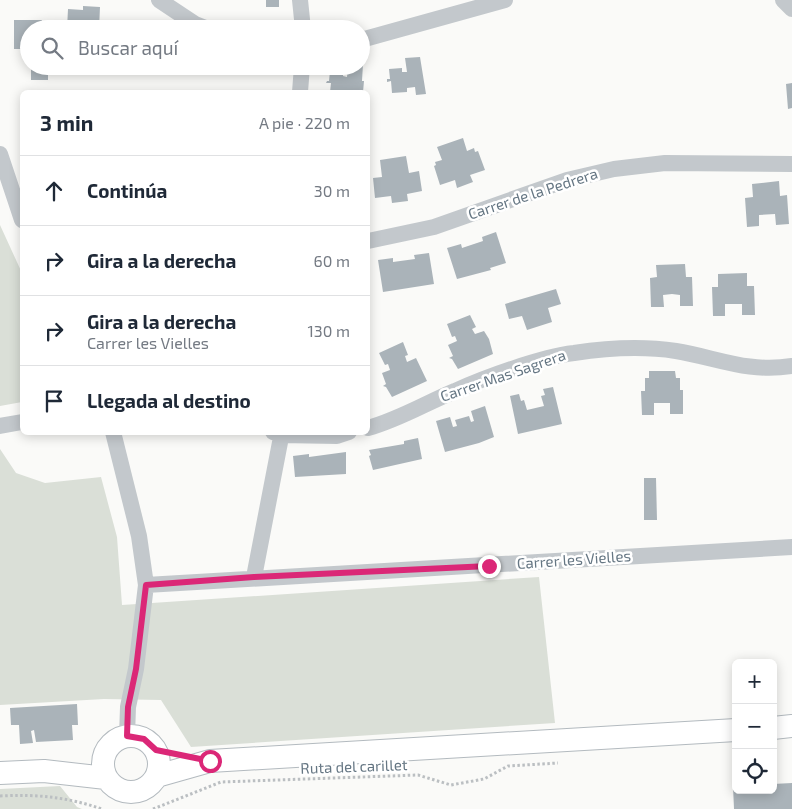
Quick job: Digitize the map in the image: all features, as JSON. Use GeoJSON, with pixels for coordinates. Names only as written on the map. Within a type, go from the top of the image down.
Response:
{"type":"FeatureCollection","features":[{"type":"Feature","properties":{"kind":"street"},"geometry":{"type":"LineString","coordinates":[[159,0],[189,20]]}},
{"type":"Feature","properties":{"kind":"street"},"geometry":{"type":"LineString","coordinates":[[300,0],[302,20]]}},
{"type":"Feature","properties":{"kind":"street"},"geometry":{"type":"LineString","coordinates":[[370,38],[505,0]]}},
{"type":"Feature","properties":{"kind":"street"},"geometry":{"type":"LineString","coordinates":[[783,0],[792,9]]}},
{"type":"Feature","properties":{"kind":"street"},"geometry":{"type":"LineString","coordinates":[[300,90],[301,75]]}},
{"type":"Feature","properties":{"kind":"street"},"geometry":{"type":"LineString","coordinates":[[0,154],[6,189],[20,216]]}},
{"type":"Feature","properties":{"kind":"street","name":"Carrer de la Pedrera"},"geometry":{"type":"LineString","coordinates":[[370,241],[434,227],[568,180],[614,169],[664,163],[792,164]]}},
{"type":"Feature","properties":{"kind":"street","name":"Carrer Mas Sagrera"},"geometry":{"type":"LineString","coordinates":[[370,427],[382,424],[456,390],[522,367],[572,353],[619,348],[676,351],[724,363],[772,369],[792,366]]}},
{"type":"Feature","properties":{"kind":"street"},"geometry":{"type":"LineString","coordinates":[[0,426],[20,422]]}},
{"type":"Feature","properties":{"kind":"street"},"geometry":{"type":"LineString","coordinates":[[114,435],[139,536],[146,585],[136,669],[128,707],[127,736]]}},
{"type":"Feature","properties":{"kind":"street"},"geometry":{"type":"LineString","coordinates":[[254,577],[279,435]]}},
{"type":"Feature","properties":{"kind":"street"},"geometry":{"type":"LineString","coordinates":[[317,435],[339,435]]}},
{"type":"Feature","properties":{"kind":"street","name":"Carrer les Vielles"},"geometry":{"type":"LineString","coordinates":[[146,585],[254,577],[489,566],[792,547]]}},
{"type":"Feature","properties":{"kind":"street"},"geometry":{"type":"LineString","coordinates":[[777,728],[792,726]]}},
{"type":"Feature","properties":{"kind":"street"},"geometry":{"type":"LineString","coordinates":[[104,753],[102,764],[106,778],[115,788],[132,792],[148,786],[157,776],[210,761],[732,730]]}},
{"type":"Feature","properties":{"kind":"street"},"geometry":{"type":"LineString","coordinates":[[44,771],[104,753],[114,742],[127,736],[144,739],[156,750],[210,761]]}},
{"type":"Feature","properties":{"kind":"street"},"geometry":{"type":"LineString","coordinates":[[156,750],[159,763],[157,776]]}},
{"type":"Feature","properties":{"kind":"street"},"geometry":{"type":"LineString","coordinates":[[0,773],[44,771],[106,778]]}},
{"type":"Feature","properties":{"kind":"path","name":"Ruta del carillet"},"geometry":{"type":"LineString","coordinates":[[153,809],[221,782],[418,775],[452,784],[484,779],[508,766],[567,762]]}},
{"type":"Feature","properties":{"kind":"path"},"geometry":{"type":"LineString","coordinates":[[0,796],[26,795],[70,798],[102,809]]}},
{"type":"Feature","properties":{"kind":"shaded area"},"geometry":{"type":"Polygon","coordinates":[[[0,225],[20,269],[20,402],[0,406],[0,225]]]}},
{"type":"Feature","properties":{"kind":"shaded area"},"geometry":{"type":"Polygon","coordinates":[[[0,449],[16,473],[45,483],[101,477],[117,537],[122,605],[539,577],[555,723],[191,747],[161,700],[104,699],[0,705],[0,449]]]}},
{"type":"Feature","properties":{"kind":"shaded area"},"geometry":{"type":"Polygon","coordinates":[[[60,786],[77,807],[82,809],[0,809],[0,789],[60,786]]]}},
{"type":"Feature","properties":{"kind":"building"},"geometry":{"type":"Polygon","coordinates":[[[266,0],[279,0],[279,7],[266,7],[266,0]]]}},
{"type":"Feature","properties":{"kind":"building"},"geometry":{"type":"Polygon","coordinates":[[[83,6],[100,7],[99,20],[67,20],[68,9],[83,10],[83,6]]]}},
{"type":"Feature","properties":{"kind":"building"},"geometry":{"type":"Polygon","coordinates":[[[14,20],[20,20],[20,49],[14,49],[14,20]]]}},
{"type":"Feature","properties":{"kind":"building"},"geometry":{"type":"Polygon","coordinates":[[[420,57],[426,94],[416,95],[415,87],[407,88],[407,92],[392,93],[391,81],[387,82],[387,79],[390,79],[389,69],[402,68],[402,72],[407,72],[405,58],[420,57]]]}},
{"type":"Feature","properties":{"kind":"building"},"geometry":{"type":"Polygon","coordinates":[[[31,75],[48,75],[48,80],[31,80],[31,75]]]}},
{"type":"Feature","properties":{"kind":"building"},"geometry":{"type":"Polygon","coordinates":[[[330,75],[343,75],[347,77],[347,75],[362,75],[363,90],[330,90],[331,83],[326,83],[329,81],[330,75]]]}},
{"type":"Feature","properties":{"kind":"building"},"geometry":{"type":"Polygon","coordinates":[[[792,83],[792,108],[788,109],[786,84],[792,83]]]}},
{"type":"Feature","properties":{"kind":"building"},"geometry":{"type":"Polygon","coordinates":[[[463,138],[467,151],[474,148],[475,152],[478,151],[485,170],[470,175],[473,182],[457,188],[455,180],[440,185],[434,166],[436,165],[435,162],[442,160],[437,147],[463,138]]]}},
{"type":"Feature","properties":{"kind":"building"},"geometry":{"type":"Polygon","coordinates":[[[406,156],[409,173],[419,171],[422,191],[407,194],[408,201],[392,203],[391,196],[375,198],[373,178],[382,177],[380,160],[406,156]]]}},
{"type":"Feature","properties":{"kind":"building"},"geometry":{"type":"Polygon","coordinates":[[[779,181],[780,196],[787,195],[789,224],[776,225],[775,214],[759,215],[759,226],[747,227],[745,198],[753,197],[752,184],[779,181]]]}},
{"type":"Feature","properties":{"kind":"building"},"geometry":{"type":"Polygon","coordinates":[[[496,232],[506,263],[490,268],[491,270],[457,279],[447,248],[461,244],[462,248],[483,241],[482,237],[496,232]]]}},
{"type":"Feature","properties":{"kind":"building"},"geometry":{"type":"Polygon","coordinates":[[[429,253],[434,284],[383,292],[378,260],[393,258],[393,262],[415,259],[414,255],[429,253]]]}},
{"type":"Feature","properties":{"kind":"building"},"geometry":{"type":"Polygon","coordinates":[[[685,264],[686,277],[692,277],[693,306],[680,306],[680,295],[672,294],[663,295],[664,307],[651,307],[650,278],[657,277],[656,265],[685,264]]]}},
{"type":"Feature","properties":{"kind":"building"},"geometry":{"type":"Polygon","coordinates":[[[747,273],[747,286],[754,286],[755,315],[742,315],[742,304],[725,304],[725,316],[713,316],[712,287],[718,287],[718,274],[747,273]]]}},
{"type":"Feature","properties":{"kind":"building"},"geometry":{"type":"Polygon","coordinates":[[[556,289],[561,304],[548,308],[552,322],[527,330],[522,316],[509,319],[505,304],[556,289]]]}},
{"type":"Feature","properties":{"kind":"building"},"geometry":{"type":"Polygon","coordinates":[[[470,315],[476,327],[472,329],[475,334],[484,331],[489,339],[493,354],[458,369],[452,359],[449,358],[453,356],[448,345],[457,341],[455,336],[452,337],[447,324],[470,315]]]}},
{"type":"Feature","properties":{"kind":"building"},"geometry":{"type":"Polygon","coordinates":[[[403,342],[408,355],[405,356],[407,362],[416,358],[427,381],[392,397],[386,387],[383,386],[386,384],[382,373],[390,370],[388,364],[385,365],[379,353],[403,342]]]}},
{"type":"Feature","properties":{"kind":"building"},"geometry":{"type":"Polygon","coordinates":[[[649,371],[675,371],[676,378],[680,378],[680,390],[683,390],[683,414],[670,414],[670,403],[654,403],[654,415],[642,415],[641,391],[645,391],[645,378],[649,378],[649,371]]]}},
{"type":"Feature","properties":{"kind":"building"},"geometry":{"type":"Polygon","coordinates":[[[553,387],[562,424],[518,434],[510,396],[519,394],[521,401],[524,400],[527,410],[544,406],[541,396],[545,395],[543,389],[553,387]]]}},
{"type":"Feature","properties":{"kind":"building"},"geometry":{"type":"Polygon","coordinates":[[[485,406],[494,437],[445,452],[436,421],[450,417],[453,427],[457,426],[455,420],[469,416],[471,422],[474,421],[471,411],[485,406]]]}},
{"type":"Feature","properties":{"kind":"building"},"geometry":{"type":"Polygon","coordinates":[[[418,438],[422,459],[373,470],[369,450],[404,444],[404,441],[418,438]]]}},
{"type":"Feature","properties":{"kind":"building"},"geometry":{"type":"Polygon","coordinates":[[[346,452],[346,474],[295,477],[293,456],[309,454],[309,457],[346,452]]]}},
{"type":"Feature","properties":{"kind":"building"},"geometry":{"type":"Polygon","coordinates":[[[644,478],[656,478],[657,520],[644,520],[644,478]]]}},
{"type":"Feature","properties":{"kind":"building"},"geometry":{"type":"Polygon","coordinates":[[[77,704],[78,725],[72,725],[73,740],[36,742],[34,730],[31,731],[33,743],[20,744],[19,725],[11,725],[10,708],[77,704]]]}},
{"type":"Feature","properties":{"kind":"building"},"geometry":{"type":"Polygon","coordinates":[[[792,783],[792,809],[734,809],[733,794],[777,794],[777,784],[792,783]]]}},
{"type":"Feature","properties":{"kind":"route"},"geometry":{"type":"LineString","coordinates":[[210,761],[156,750],[144,739],[127,736],[128,707],[136,669],[146,585],[254,577],[489,566]]}}]}
